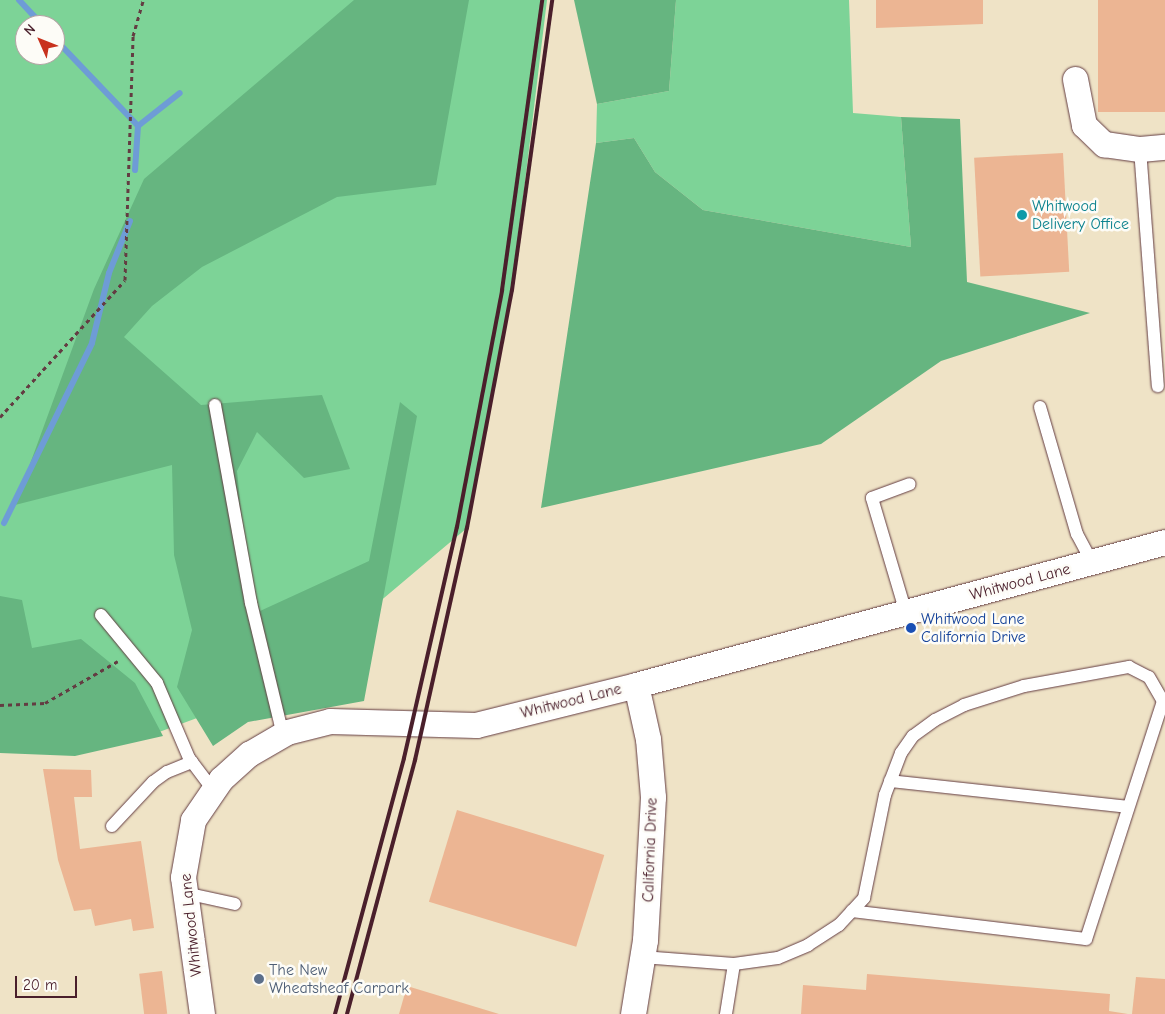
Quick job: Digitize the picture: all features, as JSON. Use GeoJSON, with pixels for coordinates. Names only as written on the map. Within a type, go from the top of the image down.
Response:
{"type":"FeatureCollection","features":[{"type":"Feature","properties":{"kind":"street"},"geometry":{"type":"LineString","coordinates":[[1075,79],[1084,125],[1104,144],[1140,149],[1165,147]]}},
{"type":"Feature","properties":{"kind":"street","name":"Whitwood Lane"},"geometry":{"type":"LineString","coordinates":[[202,1014],[183,877],[193,820],[213,790],[249,754],[283,735],[330,721],[476,725],[636,685],[1165,542]]}},
{"type":"Feature","properties":{"kind":"street","name":"California Drive"},"geometry":{"type":"LineString","coordinates":[[633,1014],[642,957],[651,864],[653,797],[648,739],[636,685]]}},
{"type":"Feature","properties":{"kind":"lane"},"geometry":{"type":"LineString","coordinates":[[1140,149],[1158,386]]}},
{"type":"Feature","properties":{"kind":"lane"},"geometry":{"type":"LineString","coordinates":[[215,405],[251,603],[283,735]]}},
{"type":"Feature","properties":{"kind":"lane"},"geometry":{"type":"LineString","coordinates":[[1040,407],[1078,534],[1092,562]]}},
{"type":"Feature","properties":{"kind":"lane"},"geometry":{"type":"LineString","coordinates":[[906,613],[872,498],[910,484]]}},
{"type":"Feature","properties":{"kind":"lane"},"geometry":{"type":"LineString","coordinates":[[101,615],[156,683],[192,762],[213,790]]}},
{"type":"Feature","properties":{"kind":"lane"},"geometry":{"type":"LineString","coordinates":[[642,957],[734,964],[778,958],[808,945],[839,925],[864,898],[890,781],[900,753],[913,736],[964,704],[1024,686],[1129,667],[1149,677],[1162,701],[1086,939],[852,911]]}},
{"type":"Feature","properties":{"kind":"lane"},"geometry":{"type":"LineString","coordinates":[[112,826],[153,782],[168,772],[192,762]]}},
{"type":"Feature","properties":{"kind":"lane"},"geometry":{"type":"LineString","coordinates":[[890,781],[1128,807]]}},
{"type":"Feature","properties":{"kind":"lane"},"geometry":{"type":"LineString","coordinates":[[185,893],[234,904]]}},
{"type":"Feature","properties":{"kind":"lane"},"geometry":{"type":"LineString","coordinates":[[726,1014],[734,964]]}},
{"type":"Feature","properties":{"kind":"path"},"geometry":{"type":"LineString","coordinates":[[0,417],[125,280],[133,36],[143,0]]}},
{"type":"Feature","properties":{"kind":"path"},"geometry":{"type":"LineString","coordinates":[[0,705],[45,703],[118,661]]}},
{"type":"Feature","properties":{"kind":"green space"},"geometry":{"type":"Polygon","coordinates":[[[0,0],[547,0],[512,290],[467,528],[276,689],[151,735],[0,747],[0,0]]]}},
{"type":"Feature","properties":{"kind":"green space"},"geometry":{"type":"Polygon","coordinates":[[[354,0],[469,0],[436,185],[337,197],[202,267],[152,306],[124,337],[201,405],[322,395],[350,469],[304,478],[257,432],[237,471],[248,578],[260,611],[369,561],[400,402],[417,416],[364,701],[248,722],[213,746],[177,687],[192,630],[174,555],[172,465],[15,505],[94,289],[144,179],[354,0]]]}},
{"type":"Feature","properties":{"kind":"green space"},"geometry":{"type":"Polygon","coordinates":[[[574,0],[676,0],[669,91],[597,104],[574,0]]]}},
{"type":"Feature","properties":{"kind":"green space"},"geometry":{"type":"Polygon","coordinates":[[[676,0],[849,0],[853,113],[901,117],[911,247],[703,210],[655,172],[634,138],[596,143],[597,104],[669,91],[676,0]]]}},
{"type":"Feature","properties":{"kind":"green space"},"geometry":{"type":"Polygon","coordinates":[[[901,117],[960,119],[967,282],[1090,313],[941,361],[821,444],[541,508],[596,143],[634,138],[655,172],[703,210],[911,247],[901,117]]]}},
{"type":"Feature","properties":{"kind":"green space"},"geometry":{"type":"Polygon","coordinates":[[[0,596],[22,600],[32,648],[81,639],[135,683],[163,736],[75,756],[0,753],[0,596]]]}},
{"type":"Feature","properties":{"kind":"building"},"geometry":{"type":"Polygon","coordinates":[[[876,0],[983,0],[983,24],[876,28],[876,0]]]}},
{"type":"Feature","properties":{"kind":"building"},"geometry":{"type":"Polygon","coordinates":[[[1098,0],[1165,0],[1165,112],[1098,112],[1098,0]]]}},
{"type":"Feature","properties":{"kind":"building","name":"Whitwood Delivery Office"},"geometry":{"type":"Polygon","coordinates":[[[1063,153],[1069,272],[980,276],[974,158],[1063,153]]]}},
{"type":"Feature","properties":{"kind":"building"},"geometry":{"type":"Polygon","coordinates":[[[43,769],[91,770],[92,797],[74,797],[80,849],[141,841],[154,928],[133,931],[131,919],[95,926],[91,909],[74,911],[58,860],[43,769]]]}},
{"type":"Feature","properties":{"kind":"building"},"geometry":{"type":"Polygon","coordinates":[[[457,810],[604,855],[576,947],[429,902],[457,810]]]}},
{"type":"Feature","properties":{"kind":"building"},"geometry":{"type":"Polygon","coordinates":[[[162,971],[167,1014],[144,1014],[139,974],[162,971]]]}},
{"type":"Feature","properties":{"kind":"building"},"geometry":{"type":"Polygon","coordinates":[[[867,974],[1110,994],[1109,1011],[1128,1014],[801,1014],[803,985],[866,990],[867,974]]]}},
{"type":"Feature","properties":{"kind":"building"},"geometry":{"type":"Polygon","coordinates":[[[1136,977],[1165,979],[1165,1014],[1132,1014],[1136,977]]]}},
{"type":"Feature","properties":{"kind":"building"},"geometry":{"type":"Polygon","coordinates":[[[407,986],[499,1014],[399,1014],[407,986]]]}},
{"type":"Feature","properties":{"kind":"waterway"},"geometry":{"type":"LineString","coordinates":[[19,0],[33,15]]}},
{"type":"Feature","properties":{"kind":"waterway"},"geometry":{"type":"LineString","coordinates":[[65,49],[138,126],[180,93]]}},
{"type":"Feature","properties":{"kind":"waterway"},"geometry":{"type":"LineString","coordinates":[[135,170],[138,126]]}},
{"type":"Feature","properties":{"kind":"waterway"},"geometry":{"type":"LineString","coordinates":[[4,523],[92,343],[109,273],[130,221]]}},
{"type":"Feature","properties":{"kind":"railway"},"geometry":{"type":"LineString","coordinates":[[335,1014],[404,758],[457,527],[502,290],[542,0]]}},
{"type":"Feature","properties":{"kind":"railway"},"geometry":{"type":"LineString","coordinates":[[347,1014],[415,760],[467,528],[512,290],[552,0]]}},
{"type":"Feature","properties":{"kind":"place","name":"Whitwood Delivery Office"},"geometry":{"type":"Point","coordinates":[1022,215]}},
{"type":"Feature","properties":{"kind":"place","name":"Whitwood Lane California Drive"},"geometry":{"type":"Point","coordinates":[911,628]}},
{"type":"Feature","properties":{"kind":"place","name":"The New Wheatsheaf Carpark"},"geometry":{"type":"Point","coordinates":[259,979]}}]}
